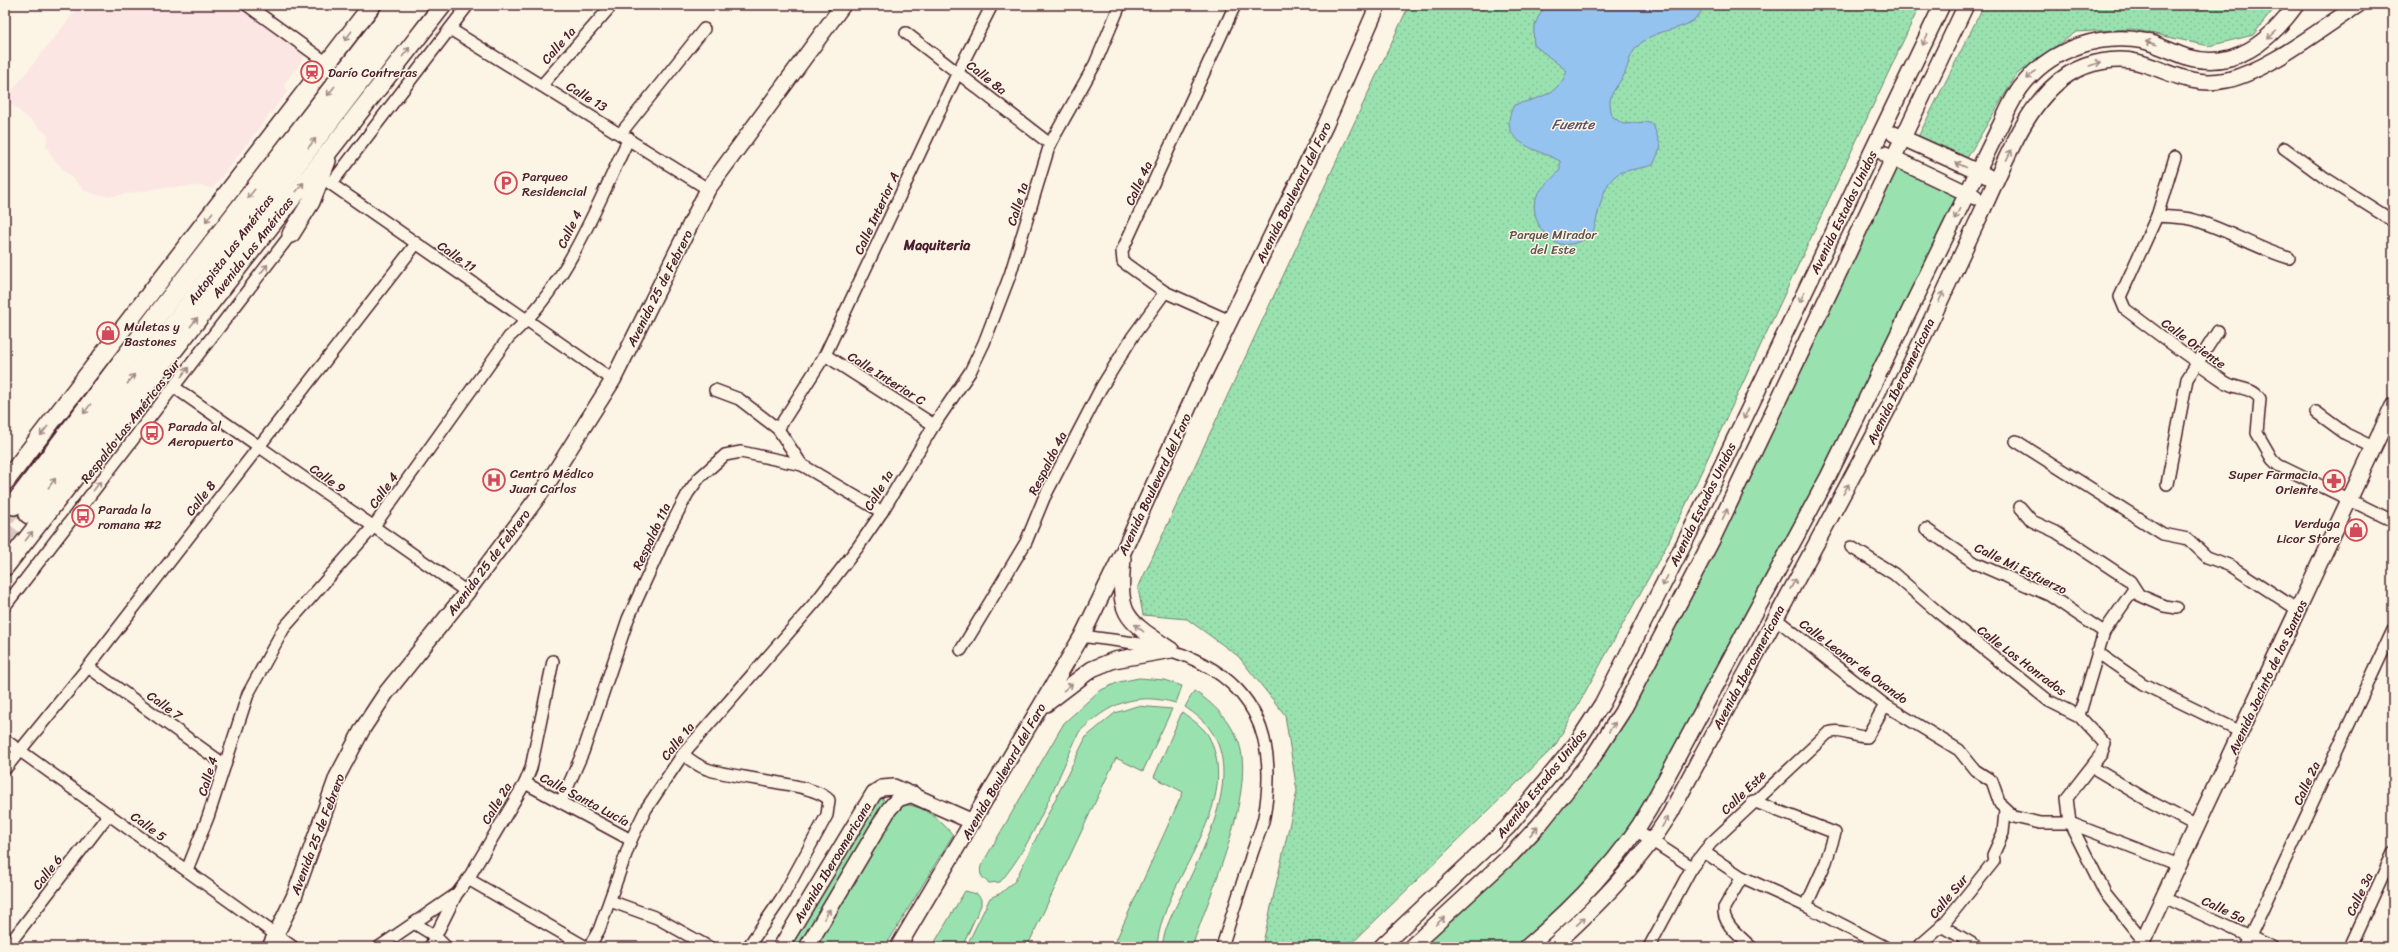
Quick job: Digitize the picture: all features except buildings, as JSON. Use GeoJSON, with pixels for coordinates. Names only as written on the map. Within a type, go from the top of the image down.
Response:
{"type":"FeatureCollection","features":[{"type":"Feature","properties":{"kind":"highway","name":"Autopista Las Américas"},"geometry":{"type":"LineString","coordinates":[[398,5],[162,309],[22,510],[418,5]]}},
{"type":"Feature","properties":{"kind":"main road"},"geometry":{"type":"LineString","coordinates":[[5,482],[372,5]]}},
{"type":"Feature","properties":{"kind":"main road","name":"Avenida Las Américas"},"geometry":{"type":"LineString","coordinates":[[5,567],[443,5]]}},
{"type":"Feature","properties":{"kind":"main road"},"geometry":{"type":"LineString","coordinates":[[291,234],[311,202],[324,165],[343,132]]}},
{"type":"Feature","properties":{"kind":"street"},"geometry":{"type":"LineString","coordinates":[[247,5],[327,63]]}},
{"type":"Feature","properties":{"kind":"street"},"geometry":{"type":"LineString","coordinates":[[331,184],[468,5]]}},
{"type":"Feature","properties":{"kind":"street","name":"Calle 1a"},"geometry":{"type":"LineString","coordinates":[[542,85],[612,5]]}},
{"type":"Feature","properties":{"kind":"street","name":"Avenida 25 de Febrero"},"geometry":{"type":"LineString","coordinates":[[273,941],[294,897],[337,777],[363,728],[386,693],[467,592],[546,486],[613,380],[708,189],[843,5]]}},
{"type":"Feature","properties":{"kind":"street","name":"Calle Interior A"},"geometry":{"type":"LineString","coordinates":[[778,429],[825,355],[958,72],[992,5]]}},
{"type":"Feature","properties":{"kind":"street","name":"Calle 1a"},"geometry":{"type":"LineString","coordinates":[[587,947],[599,930],[631,840],[646,809],[683,754],[818,599],[882,512],[934,424],[970,372],[984,343],[1010,275],[1050,144],[1095,64],[1120,5]]}},
{"type":"Feature","properties":{"kind":"street","name":"Calle 4a"},"geometry":{"type":"LineString","coordinates":[[1230,321],[1165,292],[1123,262],[1122,251],[1235,5]]}},
{"type":"Feature","properties":{"kind":"street","name":"Avenida Boulevard del Faro"},"geometry":{"type":"LineString","coordinates":[[898,947],[974,822],[1082,636],[1124,550],[1230,321],[1325,126],[1378,5]]}},
{"type":"Feature","properties":{"kind":"street","name":"Avenida Estados Unidos"},"geometry":{"type":"LineString","coordinates":[[1381,947],[1508,827],[1576,744],[1602,704],[1691,530],[1942,5]]}},
{"type":"Feature","properties":{"kind":"street","name":"Avenida Estados Unidos"},"geometry":{"type":"LineString","coordinates":[[1411,947],[1512,854],[1539,825],[1590,760],[1622,712],[1712,540],[1966,5]]}},
{"type":"Feature","properties":{"kind":"street","name":"Avenida Iberoamericana"},"geometry":{"type":"LineString","coordinates":[[1526,947],[1607,869],[1637,831],[1828,477],[2015,96],[2038,69],[2057,56],[2089,42],[2108,39],[2144,42],[2199,59],[2231,58],[2263,43],[2275,33],[2296,5]]}},
{"type":"Feature","properties":{"kind":"street","name":"Avenida Iberoamericana"},"geometry":{"type":"LineString","coordinates":[[1552,947],[1592,910],[1653,842],[1670,814],[1895,396],[2028,117],[2049,89],[2072,72],[2101,62],[2119,61],[2137,62],[2192,81],[2226,80],[2262,66],[2358,5]]}},
{"type":"Feature","properties":{"kind":"street","name":"Calle 13"},"geometry":{"type":"LineString","coordinates":[[450,29],[625,136],[708,189]]}},
{"type":"Feature","properties":{"kind":"street","name":"Calle 4"},"geometry":{"type":"LineString","coordinates":[[187,870],[208,818],[248,694],[284,628],[374,526],[509,337],[527,322],[569,262],[625,136],[704,29]]}},
{"type":"Feature","properties":{"kind":"street","name":"Calle 8a"},"geometry":{"type":"LineString","coordinates":[[906,34],[958,72],[1050,144]]}},
{"type":"Feature","properties":{"kind":"street"},"geometry":{"type":"LineString","coordinates":[[1883,129],[1997,181]]}},
{"type":"Feature","properties":{"kind":"street"},"geometry":{"type":"LineString","coordinates":[[331,184],[331,170],[343,132]]}},
{"type":"Feature","properties":{"kind":"street"},"geometry":{"type":"LineString","coordinates":[[2284,148],[2325,178],[2393,221]]}},
{"type":"Feature","properties":{"kind":"street"},"geometry":{"type":"LineString","coordinates":[[1873,149],[1987,202]]}},
{"type":"Feature","properties":{"kind":"street","name":"Calle Oriente"},"geometry":{"type":"LineString","coordinates":[[2175,157],[2157,216],[2120,297],[2121,303],[2125,309],[2227,384],[2252,391],[2257,395],[2260,399],[2257,433],[2272,459],[2278,465],[2349,498]]}},
{"type":"Feature","properties":{"kind":"street","name":"Calle 11"},"geometry":{"type":"LineString","coordinates":[[331,184],[527,322],[613,380]]}},
{"type":"Feature","properties":{"kind":"street"},"geometry":{"type":"LineString","coordinates":[[2157,216],[2190,219],[2249,241],[2267,252],[2289,258]]}},
{"type":"Feature","properties":{"kind":"street","name":"Respaldo Las Américas Sur"},"geometry":{"type":"LineString","coordinates":[[5,606],[291,234]]}},
{"type":"Feature","properties":{"kind":"street","name":"Calle 8"},"geometry":{"type":"LineString","coordinates":[[5,769],[88,667],[416,244]]}},
{"type":"Feature","properties":{"kind":"street","name":"Respaldo 4a"},"geometry":{"type":"LineString","coordinates":[[961,650],[1026,542],[1044,498],[1101,388],[1133,336],[1165,292]]}},
{"type":"Feature","properties":{"kind":"street"},"geometry":{"type":"LineString","coordinates":[[2167,484],[2187,379],[2196,362],[2218,331]]}},
{"type":"Feature","properties":{"kind":"street","name":"Calle Interior C"},"geometry":{"type":"LineString","coordinates":[[825,355],[934,424]]}},
{"type":"Feature","properties":{"kind":"street","name":"Calle 9"},"geometry":{"type":"LineString","coordinates":[[174,387],[467,592]]}},
{"type":"Feature","properties":{"kind":"street"},"geometry":{"type":"LineString","coordinates":[[715,390],[739,399],[778,429],[802,465]]}},
{"type":"Feature","properties":{"kind":"street","name":"Avenida Jacinto de los Santos"},"geometry":{"type":"LineString","coordinates":[[2142,943],[2393,406]]}},
{"type":"Feature","properties":{"kind":"street"},"geometry":{"type":"LineString","coordinates":[[2316,412],[2336,428],[2373,447]]}},
{"type":"Feature","properties":{"kind":"street"},"geometry":{"type":"LineString","coordinates":[[2016,441],[2163,534],[2188,539],[2207,557],[2231,566],[2298,610]]}},
{"type":"Feature","properties":{"kind":"street","name":"Respaldo 11a"},"geometry":{"type":"LineString","coordinates":[[562,802],[583,752],[628,619],[688,493],[699,478],[725,455],[741,452],[802,465],[882,512]]}},
{"type":"Feature","properties":{"kind":"street"},"geometry":{"type":"LineString","coordinates":[[2349,498],[2393,521]]}},
{"type":"Feature","properties":{"kind":"street"},"geometry":{"type":"LineString","coordinates":[[2020,507],[2032,521],[2056,532],[2130,581],[2134,589],[2149,600],[2177,608]]}},
{"type":"Feature","properties":{"kind":"street","name":"Calle Mi Esfuerzo"},"geometry":{"type":"LineString","coordinates":[[1926,529],[1974,563],[2050,596],[2104,632]]}},
{"type":"Feature","properties":{"kind":"street"},"geometry":{"type":"LineString","coordinates":[[1691,530],[1712,540]]}},
{"type":"Feature","properties":{"kind":"street","name":"Calle Los Honrados"},"geometry":{"type":"LineString","coordinates":[[1850,547],[1894,574],[1939,613],[2049,701],[2079,716],[2105,744],[2102,753],[2067,798],[2070,823],[2105,893],[2142,943]]}},
{"type":"Feature","properties":{"kind":"street"},"geometry":{"type":"LineString","coordinates":[[1124,550],[1121,594],[1124,610],[1134,624],[1171,650],[1202,663],[1223,675],[1244,696],[1257,717],[1265,741],[1268,773],[1264,818],[1222,947]]}},
{"type":"Feature","properties":{"kind":"street"},"geometry":{"type":"LineString","coordinates":[[2079,716],[2104,632],[2134,589]]}},
{"type":"Feature","properties":{"kind":"street","name":"Calle Leonor de Ovando"},"geometry":{"type":"LineString","coordinates":[[1775,618],[1885,705],[1959,750],[1975,770],[1992,781],[2005,811]]}},
{"type":"Feature","properties":{"kind":"street","name":"Calle 2a"},"geometry":{"type":"LineString","coordinates":[[2245,947],[2393,630]]}},
{"type":"Feature","properties":{"kind":"street"},"geometry":{"type":"LineString","coordinates":[[1082,636],[1171,650]]}},
{"type":"Feature","properties":{"kind":"street"},"geometry":{"type":"LineString","coordinates":[[1038,711],[1092,669],[1114,660],[1171,650]]}},
{"type":"Feature","properties":{"kind":"street"},"geometry":{"type":"LineString","coordinates":[[2097,652],[2143,684],[2241,732]]}},
{"type":"Feature","properties":{"kind":"street","name":"Calle 2a"},"geometry":{"type":"LineString","coordinates":[[430,947],[456,894],[468,879],[525,783],[531,768],[553,660]]}},
{"type":"Feature","properties":{"kind":"street","name":"Calle 7"},"geometry":{"type":"LineString","coordinates":[[88,667],[225,765]]}},
{"type":"Feature","properties":{"kind":"street","name":"Calle Este"},"geometry":{"type":"LineString","coordinates":[[1649,947],[1692,867],[1704,852],[1753,801],[1828,733],[1839,731],[1857,737],[1867,737],[1885,705]]}},
{"type":"Feature","properties":{"kind":"street","name":"Calle 5"},"geometry":{"type":"LineString","coordinates":[[5,740],[187,870],[273,941]]}},
{"type":"Feature","properties":{"kind":"street"},"geometry":{"type":"LineString","coordinates":[[683,754],[706,769],[753,780],[793,785],[824,796],[829,800],[829,810],[783,896],[748,947]]}},
{"type":"Feature","properties":{"kind":"street"},"geometry":{"type":"LineString","coordinates":[[2092,767],[2149,801],[2197,826]]}},
{"type":"Feature","properties":{"kind":"street","name":"Calle Santa Lucía"},"geometry":{"type":"LineString","coordinates":[[525,783],[631,840]]}},
{"type":"Feature","properties":{"kind":"street","name":"Avenida Iberoamericana"},"geometry":{"type":"LineString","coordinates":[[780,947],[874,793],[882,788],[894,787],[913,794],[974,822]]}},
{"type":"Feature","properties":{"kind":"street","name":"Avenida Iberoamericana"},"geometry":{"type":"LineString","coordinates":[[807,947],[889,809],[898,800],[913,794]]}},
{"type":"Feature","properties":{"kind":"street"},"geometry":{"type":"LineString","coordinates":[[1753,801],[1835,833],[1826,862],[1806,906]]}},
{"type":"Feature","properties":{"kind":"street"},"geometry":{"type":"LineString","coordinates":[[2005,811],[2021,820],[2053,824],[2070,823],[2179,865]]}},
{"type":"Feature","properties":{"kind":"street","name":"Calle Sur"},"geometry":{"type":"LineString","coordinates":[[1918,947],[1942,926],[1983,876],[1994,858],[1993,855],[2003,833],[2005,811]]}},
{"type":"Feature","properties":{"kind":"street","name":"Calle 6"},"geometry":{"type":"LineString","coordinates":[[7,947],[109,814]]}},
{"type":"Feature","properties":{"kind":"street"},"geometry":{"type":"LineString","coordinates":[[1637,831],[1692,867]]}},
{"type":"Feature","properties":{"kind":"street"},"geometry":{"type":"LineString","coordinates":[[1704,852],[1742,877],[1806,906],[1884,947]]}},
{"type":"Feature","properties":{"kind":"street","name":"Calle 3a"},"geometry":{"type":"LineString","coordinates":[[2350,947],[2393,853]]}},
{"type":"Feature","properties":{"kind":"street"},"geometry":{"type":"LineString","coordinates":[[1742,877],[1724,908],[1723,913],[1725,920],[1751,947]]}},
{"type":"Feature","properties":{"kind":"street"},"geometry":{"type":"LineString","coordinates":[[468,879],[587,947]]}},
{"type":"Feature","properties":{"kind":"street"},"geometry":{"type":"LineString","coordinates":[[379,947],[456,894]]}},
{"type":"Feature","properties":{"kind":"street","name":"Calle 5a"},"geometry":{"type":"LineString","coordinates":[[2164,897],[2272,947]]}},
{"type":"Feature","properties":{"kind":"street"},"geometry":{"type":"LineString","coordinates":[[610,901],[657,918],[708,947]]}},
{"type":"Feature","properties":{"kind":"street"},"geometry":{"type":"LineString","coordinates":[[414,923],[435,936],[446,947]]}},
{"type":"Feature","properties":{"kind":"street"},"geometry":{"type":"LineString","coordinates":[[1942,926],[1978,947]]}},
{"type":"Feature","properties":{"kind":"street"},"geometry":{"type":"LineString","coordinates":[[273,941],[293,947]]}},
{"type":"Feature","properties":{"kind":"shaded area"},"geometry":{"type":"Polygon","coordinates":[[[80,5],[247,5],[307,54],[284,84],[288,91],[212,189],[202,186],[160,188],[115,196],[98,195],[85,191],[54,160],[46,146],[48,135],[5,99],[80,5]]]}},
{"type":"Feature","properties":{"kind":"green space","name":"Parque Mirador del Este"},"geometry":{"type":"Polygon","coordinates":[[[1409,5],[1920,5],[1667,545],[1555,746],[1348,947],[1262,947],[1297,791],[1285,715],[1238,656],[1187,619],[1143,615],[1138,588],[1409,5]]]}},
{"type":"Feature","properties":{"kind":"green space"},"geometry":{"type":"Polygon","coordinates":[[[1984,5],[2277,5],[2253,35],[2209,46],[2132,29],[2076,32],[2017,74],[1967,158],[1918,137],[1984,5]]]}},
{"type":"Feature","properties":{"kind":"green space"},"geometry":{"type":"Polygon","coordinates":[[[1896,166],[1957,196],[1797,525],[1648,801],[1609,858],[1544,923],[1517,947],[1421,947],[1596,761],[1896,166]]]}},
{"type":"Feature","properties":{"kind":"green space"},"geometry":{"type":"Polygon","coordinates":[[[1139,678],[1164,680],[1182,686],[1176,703],[1147,699],[1123,702],[1101,714],[1079,732],[1044,810],[1023,849],[1012,867],[1000,882],[989,883],[981,874],[981,866],[1064,723],[1099,691],[1119,682],[1139,678]]]}},
{"type":"Feature","properties":{"kind":"green space"},"geometry":{"type":"Polygon","coordinates":[[[1194,691],[1214,706],[1236,735],[1243,764],[1241,788],[1236,816],[1228,844],[1192,947],[1162,947],[1169,922],[1212,828],[1222,788],[1223,768],[1220,750],[1212,732],[1203,721],[1185,707],[1194,691]]]}},
{"type":"Feature","properties":{"kind":"green space"},"geometry":{"type":"Polygon","coordinates":[[[1137,706],[1172,709],[1143,771],[1116,758],[1027,947],[966,947],[990,898],[1001,893],[1015,881],[1086,737],[1115,713],[1137,706]]]}},
{"type":"Feature","properties":{"kind":"green space"},"geometry":{"type":"Polygon","coordinates":[[[1182,712],[1197,723],[1207,733],[1217,764],[1216,790],[1209,816],[1198,843],[1172,895],[1162,921],[1157,947],[1113,947],[1183,792],[1154,777],[1182,712]]]}},
{"type":"Feature","properties":{"kind":"green space"},"geometry":{"type":"Polygon","coordinates":[[[876,798],[883,799],[888,805],[803,947],[782,947],[876,798]]]}},
{"type":"Feature","properties":{"kind":"green space"},"geometry":{"type":"Polygon","coordinates":[[[904,804],[920,808],[932,814],[953,835],[885,947],[811,947],[893,815],[904,804]]]}},
{"type":"Feature","properties":{"kind":"green space"},"geometry":{"type":"Polygon","coordinates":[[[965,891],[977,894],[981,899],[981,905],[962,947],[932,947],[965,891]]]}},
{"type":"Feature","properties":{"kind":"water","name":"Fuente"},"geometry":{"type":"Polygon","coordinates":[[[1556,5],[1704,5],[1693,21],[1649,37],[1636,47],[1633,52],[1625,73],[1613,91],[1610,99],[1612,116],[1623,124],[1645,122],[1653,124],[1661,147],[1653,165],[1622,172],[1609,182],[1602,199],[1592,235],[1573,244],[1560,244],[1549,239],[1540,227],[1535,213],[1535,200],[1543,188],[1560,170],[1560,161],[1520,142],[1514,136],[1510,128],[1509,117],[1514,105],[1539,98],[1552,91],[1558,86],[1567,71],[1534,45],[1533,35],[1538,17],[1544,8],[1556,5]]]}},
{"type":"Feature","properties":{"kind":"tunnel"},"geometry":{"type":"LineString","coordinates":[[5,517],[14,505]]}},
{"type":"Feature","properties":{"kind":"tunnel"},"geometry":{"type":"LineString","coordinates":[[5,545],[29,514]]}},
{"type":"Feature","properties":{"kind":"place","name":"Darío Contreras"},"geometry":{"type":"Point","coordinates":[312,72]}},
{"type":"Feature","properties":{"kind":"place","name":"Parqueo Residencial"},"geometry":{"type":"Point","coordinates":[506,183]}},
{"type":"Feature","properties":{"kind":"place","name":"Muletas y Bastones"},"geometry":{"type":"Point","coordinates":[108,333]}},
{"type":"Feature","properties":{"kind":"place","name":"Parada al Aeropuerto"},"geometry":{"type":"Point","coordinates":[152,433]}},
{"type":"Feature","properties":{"kind":"place","name":"Centro Médico Juan Carlos"},"geometry":{"type":"Point","coordinates":[494,480]}},
{"type":"Feature","properties":{"kind":"place","name":"Super Farmacia Oriente"},"geometry":{"type":"Point","coordinates":[2334,481]}},
{"type":"Feature","properties":{"kind":"place","name":"Parada la romana #2"},"geometry":{"type":"Point","coordinates":[83,516]}},
{"type":"Feature","properties":{"kind":"place","name":"Verduga Licor Store"},"geometry":{"type":"Point","coordinates":[2356,530]}},
{"type":"Feature","properties":{"kind":"district","name":"Maquiteria"},"geometry":{"type":"Point","coordinates":[937,245]}}]}
